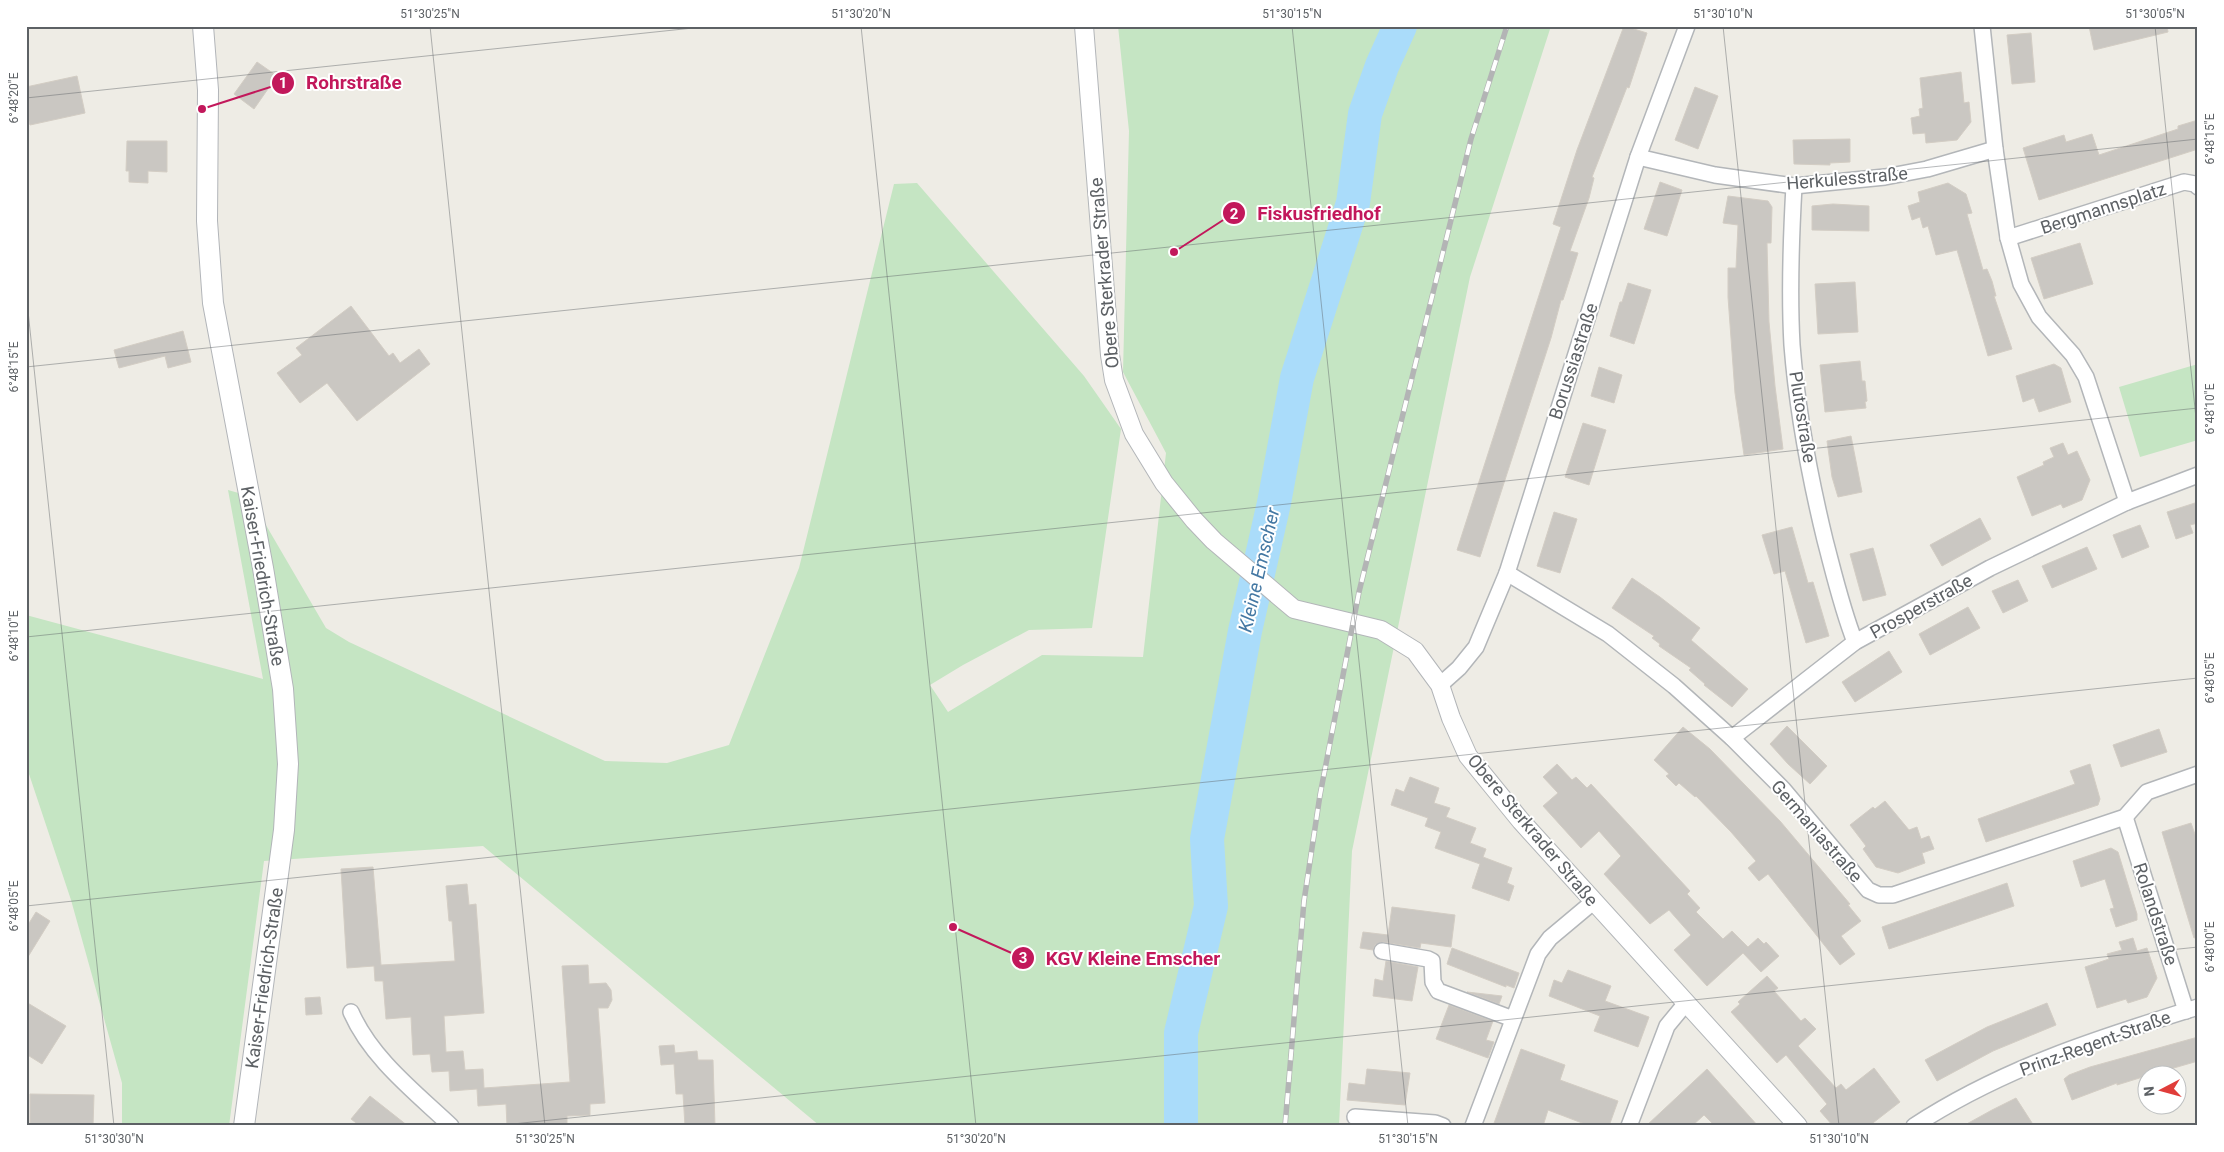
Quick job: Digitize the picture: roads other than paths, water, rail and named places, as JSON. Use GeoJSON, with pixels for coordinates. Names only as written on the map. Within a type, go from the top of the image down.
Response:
{"type":"FeatureCollection","features":[{"type":"Feature","properties":{"kind":"main road","name":"Kaiser-Friedrich-Straße"},"geometry":{"type":"LineString","coordinates":[[203,26],[208,90],[207,222],[213,304],[263,568],[283,689],[288,764],[284,830],[244,1126]]}},
{"type":"Feature","properties":{"kind":"street","name":"Obere Sterkrader Straße"},"geometry":{"type":"LineString","coordinates":[[1084,26],[1110,355],[1114,380],[1134,434],[1164,483],[1214,541],[1294,609],[1381,630],[1414,651],[1440,685],[1451,718],[1468,756],[1520,821],[1798,1126]]}},
{"type":"Feature","properties":{"kind":"street","name":"Borussiastraße"},"geometry":{"type":"LineString","coordinates":[[1440,685],[1476,647],[1506,573],[1638,157],[1687,26]]}},
{"type":"Feature","properties":{"kind":"street"},"geometry":{"type":"LineString","coordinates":[[1982,26],[1995,150],[2008,238],[2022,284],[2039,317],[2073,355],[2086,378],[2127,502],[2198,475]]}},
{"type":"Feature","properties":{"kind":"street","name":"Herkulesstraße"},"geometry":{"type":"LineString","coordinates":[[1638,157],[1715,175],[1794,186],[1885,177],[1927,169],[1995,150]]}},
{"type":"Feature","properties":{"kind":"street","name":"Bergmannsplatz"},"geometry":{"type":"LineString","coordinates":[[2008,238],[2184,182],[2195,184],[2198,187]]}},
{"type":"Feature","properties":{"kind":"street","name":"Plutostraße"},"geometry":{"type":"LineString","coordinates":[[1794,186],[1790,266],[1792,346],[1797,384],[1817,506],[1835,578],[1855,642]]}},
{"type":"Feature","properties":{"kind":"street","name":"Prosperstraße"},"geometry":{"type":"LineString","coordinates":[[1732,738],[1855,642],[1990,568],[2127,502]]}},
{"type":"Feature","properties":{"kind":"street","name":"Germaniastraße"},"geometry":{"type":"LineString","coordinates":[[1506,573],[1608,634],[1674,686],[1732,738],[1783,788],[1868,890],[1880,895],[1893,895],[2125,818]]}},
{"type":"Feature","properties":{"kind":"street"},"geometry":{"type":"LineString","coordinates":[[2125,818],[2148,792],[2198,774]]}},
{"type":"Feature","properties":{"kind":"street","name":"Rolandstraße"},"geometry":{"type":"LineString","coordinates":[[2125,818],[2192,1009]]}},
{"type":"Feature","properties":{"kind":"street"},"geometry":{"type":"LineString","coordinates":[[1473,1126],[1538,954],[1550,938],[1593,902]]}},
{"type":"Feature","properties":{"kind":"street"},"geometry":{"type":"LineString","coordinates":[[1382,951],[1432,961],[1433,982],[1438,991],[1513,1019]]}},
{"type":"Feature","properties":{"kind":"street"},"geometry":{"type":"LineString","coordinates":[[1629,1126],[1667,1026],[1686,1003]]}},
{"type":"Feature","properties":{"kind":"street","name":"Prinz-Regent-Straße"},"geometry":{"type":"LineString","coordinates":[[1914,1126],[1939,1110],[1999,1079],[2061,1051],[2192,1009]]}},
{"type":"Feature","properties":{"kind":"street"},"geometry":{"type":"LineString","coordinates":[[351,1012],[358,1029],[380,1057],[450,1126]]}},
{"type":"Feature","properties":{"kind":"street"},"geometry":{"type":"LineString","coordinates":[[1355,1117],[1434,1123],[1443,1126]]}},
{"type":"Feature","properties":{"kind":"waterway","name":"Kleine Emscher"},"geometry":{"type":"LineString","coordinates":[[1181,1126],[1181,1033],[1211,906],[1207,839],[1245,631],[1274,503],[1297,378],[1353,203],[1365,114],[1382,66],[1400,26]]}},
{"type":"Feature","properties":{"kind":"railway"},"geometry":{"type":"LineString","coordinates":[[1285,1126],[1304,901],[1320,795],[1359,592],[1471,139],[1507,26]]}},
{"type":"Feature","properties":{"kind":"place","name":"Rohrstraße"},"geometry":{"type":"Point","coordinates":[202,109]}},
{"type":"Feature","properties":{"kind":"place","name":"Fiskusfriedhof"},"geometry":{"type":"Point","coordinates":[1174,252]}},
{"type":"Feature","properties":{"kind":"place","name":"KGV Kleine Emscher"},"geometry":{"type":"Point","coordinates":[953,927]}}]}
